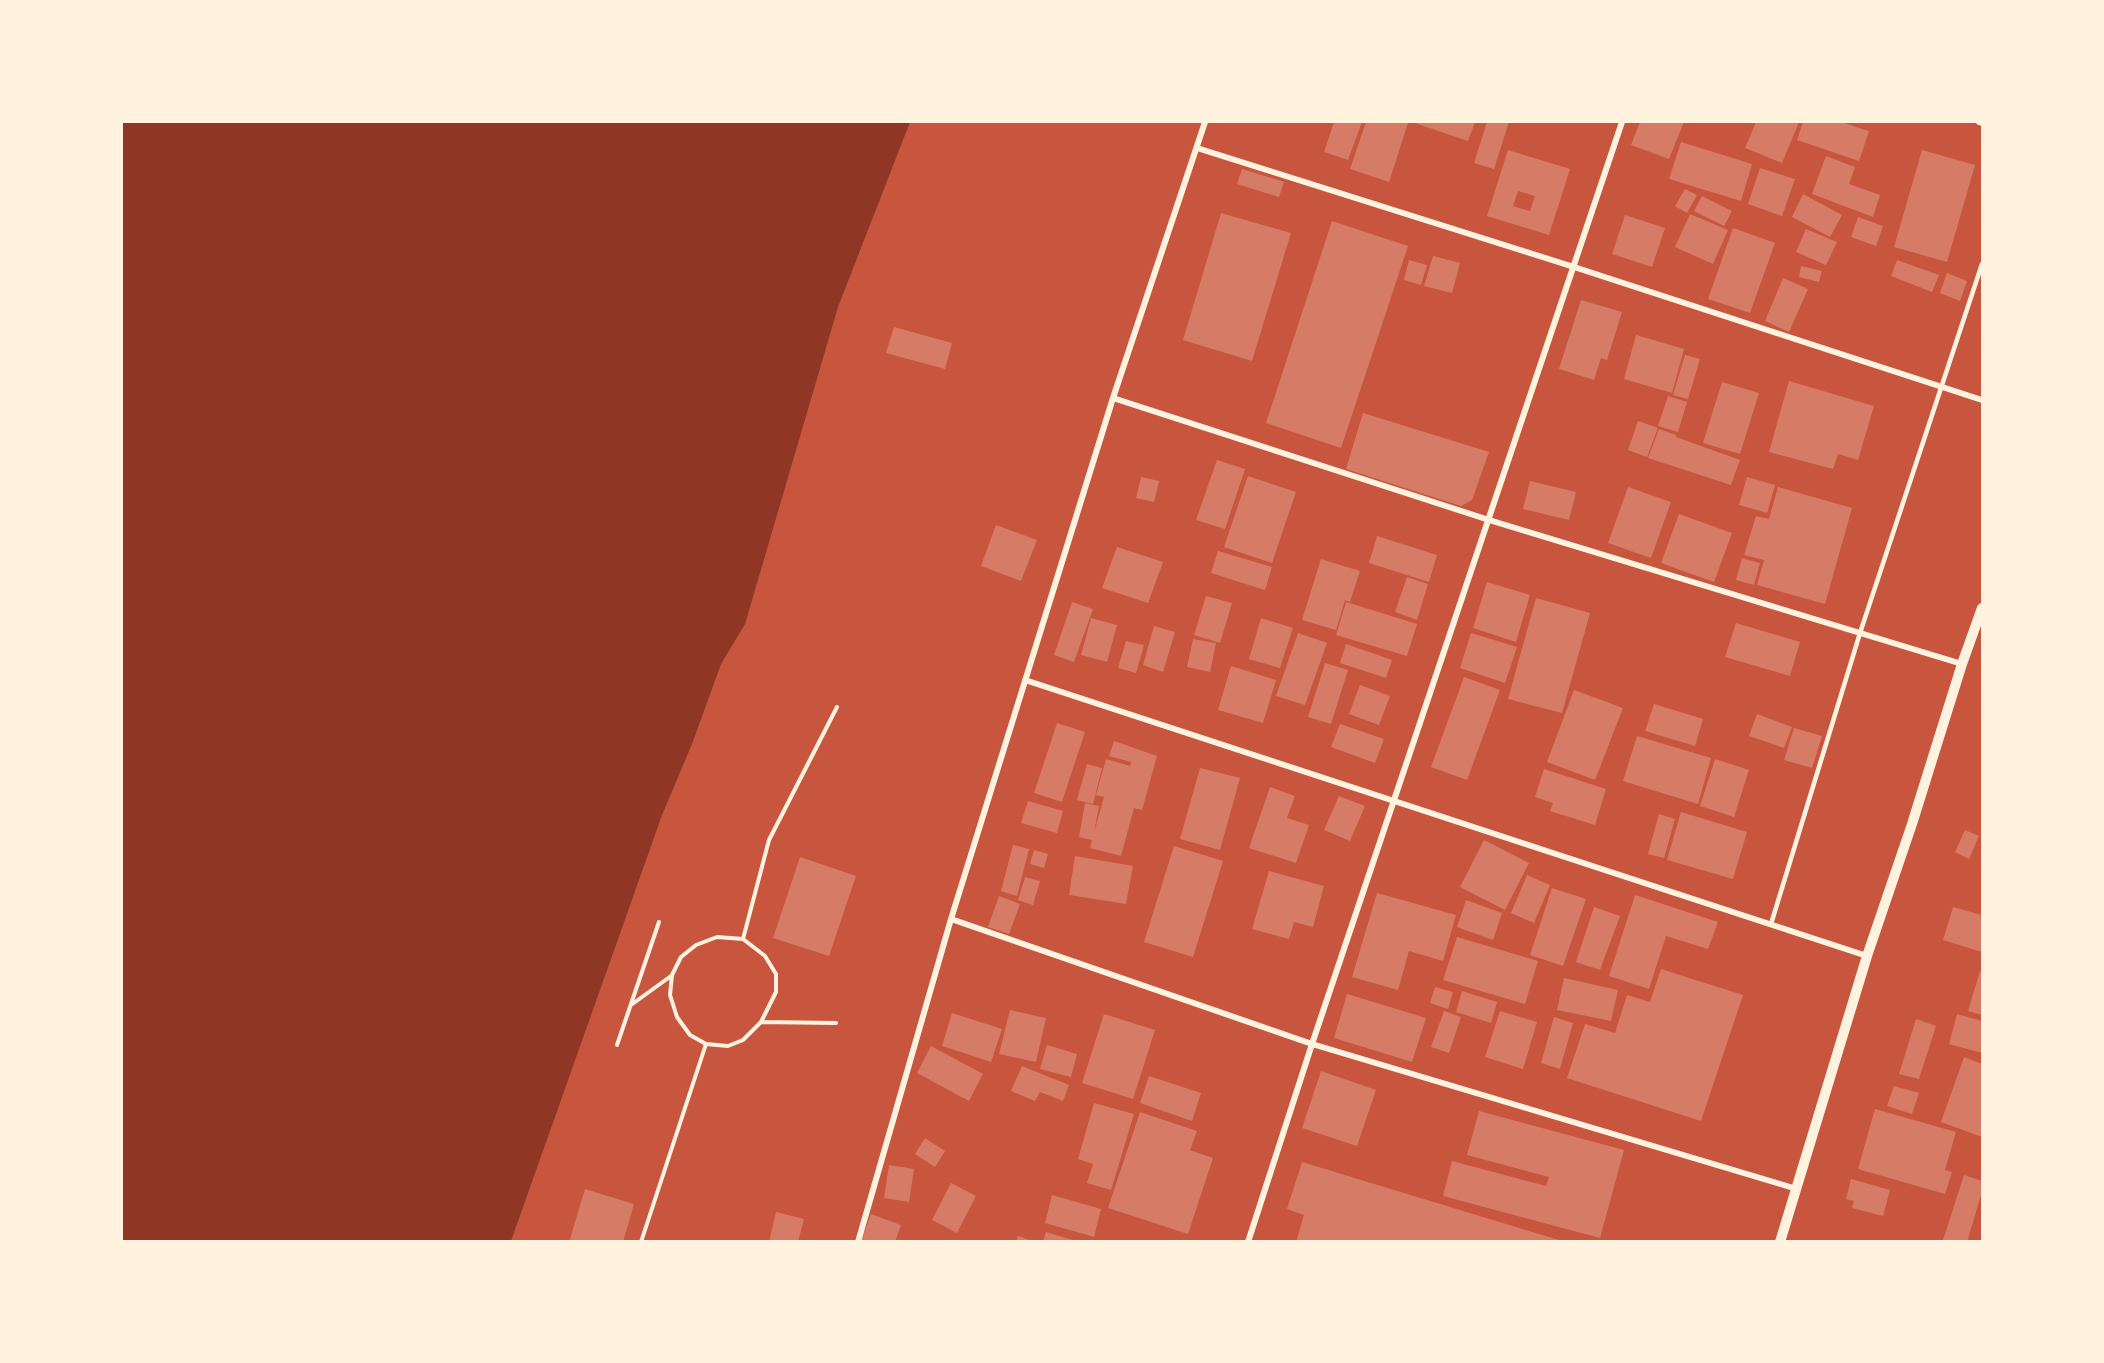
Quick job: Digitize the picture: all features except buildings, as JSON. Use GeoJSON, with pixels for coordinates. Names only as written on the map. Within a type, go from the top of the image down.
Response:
{"type":"FeatureCollection","features":[{"type":"Feature","properties":{"kind":"street"},"geometry":{"type":"LineString","coordinates":[[858,1242],[951,919],[1025,680],[1113,398],[1205,122]]}},
{"type":"Feature","properties":{"kind":"street"},"geometry":{"type":"LineString","coordinates":[[1248,1242],[1312,1044],[1396,800],[1622,122]]}},
{"type":"Feature","properties":{"kind":"street"},"geometry":{"type":"LineString","coordinates":[[1197,148],[1575,267],[1983,400]]}},
{"type":"Feature","properties":{"kind":"street"},"geometry":{"type":"LineString","coordinates":[[1113,398],[1490,520],[1962,664]]}},
{"type":"Feature","properties":{"kind":"street"},"geometry":{"type":"LineString","coordinates":[[1780,1242],[1867,956],[1982,609]]}},
{"type":"Feature","properties":{"kind":"street"},"geometry":{"type":"LineString","coordinates":[[1025,680],[1867,956]]}},
{"type":"Feature","properties":{"kind":"street"},"geometry":{"type":"LineString","coordinates":[[951,919],[1312,1044],[1797,1189]]}},
{"type":"Feature","properties":{"kind":"lane"},"geometry":{"type":"LineString","coordinates":[[1771,924],[1860,633],[1983,264]]}},
{"type":"Feature","properties":{"kind":"path"},"geometry":{"type":"LineString","coordinates":[[743,939],[769,840],[837,707]]}},
{"type":"Feature","properties":{"kind":"path"},"geometry":{"type":"LineString","coordinates":[[617,1045],[659,922]]}},
{"type":"Feature","properties":{"kind":"path"},"geometry":{"type":"LineString","coordinates":[[717,937],[743,939],[765,956],[776,974],[776,992],[761,1022],[744,1040],[728,1046],[706,1044],[690,1035],[677,1017],[670,995],[672,975],[681,957],[696,945],[717,937]]}},
{"type":"Feature","properties":{"kind":"path"},"geometry":{"type":"LineString","coordinates":[[630,1005],[672,975]]}},
{"type":"Feature","properties":{"kind":"path"},"geometry":{"type":"LineString","coordinates":[[761,1022],[836,1023]]}},
{"type":"Feature","properties":{"kind":"path"},"geometry":{"type":"LineString","coordinates":[[641,1242],[706,1044]]}},
{"type":"Feature","properties":{"kind":"shaded area"},"geometry":{"type":"Polygon","coordinates":[[[122,122],[910,122],[838,307],[745,624],[721,664],[692,744],[662,815],[511,1241],[122,1241],[122,122]]]}}]}
